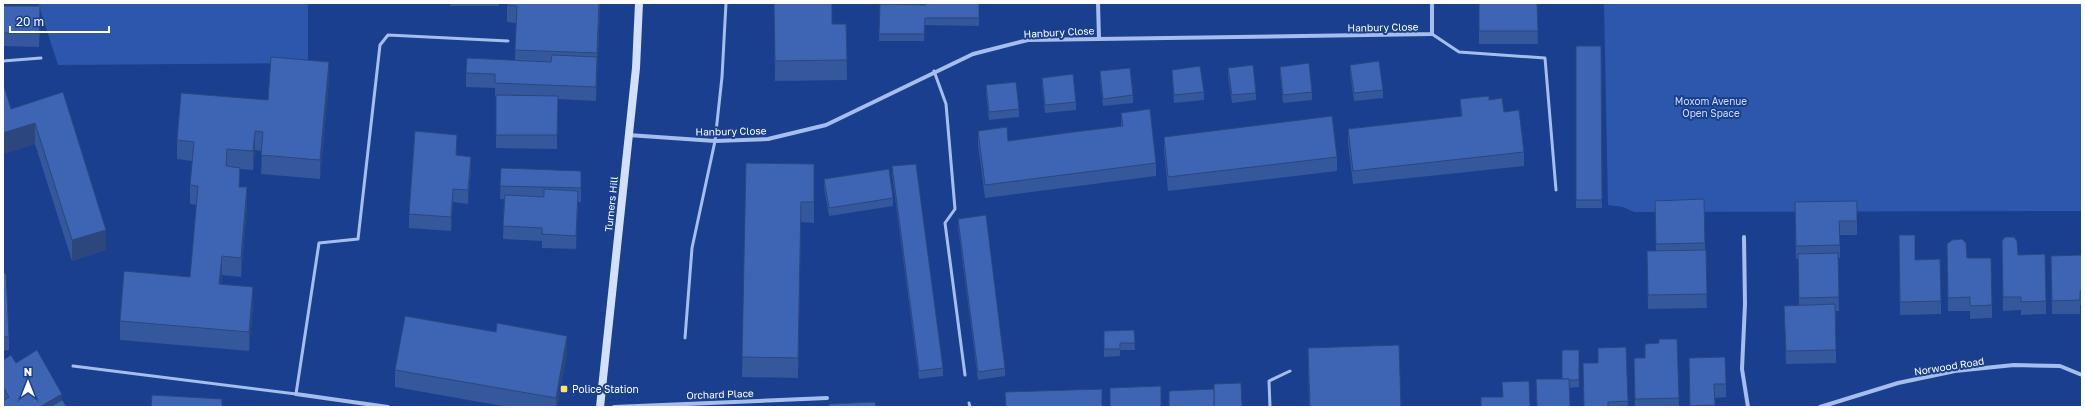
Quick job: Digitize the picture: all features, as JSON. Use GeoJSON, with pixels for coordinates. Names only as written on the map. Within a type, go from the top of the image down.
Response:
{"type":"FeatureCollection","features":[{"type":"Feature","properties":{"kind":"main road","name":"Turners Hill"},"geometry":{"type":"LineString","coordinates":[[600,407],[636,68],[639,3]]}},
{"type":"Feature","properties":{"kind":"street"},"geometry":{"type":"LineString","coordinates":[[1098,3],[1099,38]]}},
{"type":"Feature","properties":{"kind":"street","name":"Hanbury Close"},"geometry":{"type":"LineString","coordinates":[[628,135],[715,142],[768,139],[826,125],[887,96],[934,71],[973,54],[1028,40],[1099,38],[1209,39],[1432,34],[1432,3]]}},
{"type":"Feature","properties":{"kind":"street"},"geometry":{"type":"LineString","coordinates":[[1744,237],[1745,304],[1742,368],[1748,407]]}},
{"type":"Feature","properties":{"kind":"street","name":"Norwood Road"},"geometry":{"type":"LineString","coordinates":[[1820,407],[1898,383],[1955,371],[2014,365],[2060,366],[2082,375]]}},
{"type":"Feature","properties":{"kind":"street"},"geometry":{"type":"LineString","coordinates":[[296,394],[388,407]]}},
{"type":"Feature","properties":{"kind":"street","name":"Orchard Place"},"geometry":{"type":"LineString","coordinates":[[614,407],[828,398]]}},
{"type":"Feature","properties":{"kind":"lane"},"geometry":{"type":"LineString","coordinates":[[685,338],[692,248],[715,142],[722,77],[726,3]]}},
{"type":"Feature","properties":{"kind":"lane"},"geometry":{"type":"LineString","coordinates":[[1432,34],[1459,52],[1545,58],[1556,190]]}},
{"type":"Feature","properties":{"kind":"lane"},"geometry":{"type":"LineString","coordinates":[[73,366],[296,394],[319,243],[358,239],[380,45],[388,35],[508,41]]}},
{"type":"Feature","properties":{"kind":"lane"},"geometry":{"type":"LineString","coordinates":[[3,62],[40,58]]}},
{"type":"Feature","properties":{"kind":"lane"},"geometry":{"type":"LineString","coordinates":[[934,71],[946,104],[955,209],[945,223],[965,375]]}},
{"type":"Feature","properties":{"kind":"lane"},"geometry":{"type":"LineString","coordinates":[[1270,407],[1269,381],[1290,371]]}},
{"type":"Feature","properties":{"kind":"lane"},"geometry":{"type":"LineString","coordinates":[[969,403],[970,407]]}},
{"type":"Feature","properties":{"kind":"green space"},"geometry":{"type":"Polygon","coordinates":[[[38,3],[308,3],[308,63],[58,65],[38,3]]]}},
{"type":"Feature","properties":{"kind":"green space","name":"Moxom Avenue Open Space"},"geometry":{"type":"Polygon","coordinates":[[[1604,3],[2082,3],[2082,211],[1634,212],[1623,207],[1608,205],[1604,3]]]}},
{"type":"Feature","properties":{"kind":"building"},"geometry":{"type":"Polygon","coordinates":[[[507,3],[599,3],[597,53],[515,50],[517,6],[507,5],[507,3]]]}},
{"type":"Feature","properties":{"kind":"building"},"geometry":{"type":"Polygon","coordinates":[[[774,3],[832,3],[832,24],[846,24],[847,60],[775,61],[774,3]]]}},
{"type":"Feature","properties":{"kind":"building"},"geometry":{"type":"Polygon","coordinates":[[[926,3],[979,3],[979,18],[925,18],[924,34],[879,34],[880,4],[926,5],[926,3]]]}},
{"type":"Feature","properties":{"kind":"building"},"geometry":{"type":"Polygon","coordinates":[[[1479,3],[1537,3],[1538,31],[1479,31],[1479,3]]]}},
{"type":"Feature","properties":{"kind":"building"},"geometry":{"type":"Polygon","coordinates":[[[3,6],[40,6],[39,33],[3,33],[3,6]]]}},
{"type":"Feature","properties":{"kind":"building"},"geometry":{"type":"Polygon","coordinates":[[[1576,46],[1601,46],[1602,200],[1576,200],[1576,46]]]}},
{"type":"Feature","properties":{"kind":"building"},"geometry":{"type":"Polygon","coordinates":[[[552,55],[597,57],[596,87],[495,83],[495,74],[466,73],[467,58],[551,62],[552,55]]]}},
{"type":"Feature","properties":{"kind":"building"},"geometry":{"type":"Polygon","coordinates":[[[271,57],[329,62],[320,160],[261,155],[263,132],[255,131],[253,151],[227,149],[226,166],[240,168],[239,187],[247,187],[241,258],[222,256],[219,284],[253,287],[249,332],[120,321],[124,271],[190,277],[198,186],[190,185],[194,142],[177,140],[181,93],[268,100],[271,57]]]}},
{"type":"Feature","properties":{"kind":"building"},"geometry":{"type":"Polygon","coordinates":[[[1379,61],[1383,90],[1354,93],[1350,65],[1379,61]]]}},
{"type":"Feature","properties":{"kind":"building"},"geometry":{"type":"Polygon","coordinates":[[[1309,63],[1312,92],[1283,95],[1280,67],[1309,63]]]}},
{"type":"Feature","properties":{"kind":"building"},"geometry":{"type":"Polygon","coordinates":[[[1253,65],[1256,93],[1232,95],[1228,68],[1253,65]]]}},
{"type":"Feature","properties":{"kind":"building"},"geometry":{"type":"Polygon","coordinates":[[[1200,66],[1204,92],[1174,95],[1172,70],[1200,66]]]}},
{"type":"Feature","properties":{"kind":"building"},"geometry":{"type":"Polygon","coordinates":[[[1130,68],[1133,95],[1103,99],[1100,71],[1130,68]]]}},
{"type":"Feature","properties":{"kind":"building"},"geometry":{"type":"Polygon","coordinates":[[[1073,74],[1076,102],[1045,105],[1042,78],[1073,74]]]}},
{"type":"Feature","properties":{"kind":"building"},"geometry":{"type":"Polygon","coordinates":[[[1016,82],[1019,109],[989,112],[986,85],[1016,82]]]}},
{"type":"Feature","properties":{"kind":"building"},"geometry":{"type":"Polygon","coordinates":[[[3,83],[11,109],[63,92],[106,230],[72,240],[35,123],[3,133],[3,83]]]}},
{"type":"Feature","properties":{"kind":"building"},"geometry":{"type":"Polygon","coordinates":[[[496,95],[558,96],[557,135],[496,135],[496,95]]]}},
{"type":"Feature","properties":{"kind":"building"},"geometry":{"type":"Polygon","coordinates":[[[1489,96],[1489,100],[1502,98],[1504,112],[1519,110],[1524,152],[1353,171],[1348,129],[1462,116],[1460,99],[1489,96]]]}},
{"type":"Feature","properties":{"kind":"building"},"geometry":{"type":"Polygon","coordinates":[[[1150,109],[1156,163],[985,185],[978,131],[1007,127],[1008,141],[1123,126],[1121,113],[1150,109]]]}},
{"type":"Feature","properties":{"kind":"building"},"geometry":{"type":"Polygon","coordinates":[[[1332,116],[1337,157],[1168,177],[1164,137],[1332,116]]]}},
{"type":"Feature","properties":{"kind":"building"},"geometry":{"type":"Polygon","coordinates":[[[415,131],[457,135],[456,155],[471,157],[468,190],[453,189],[451,217],[409,214],[415,131]]]}},
{"type":"Feature","properties":{"kind":"building"},"geometry":{"type":"Polygon","coordinates":[[[746,163],[814,164],[814,202],[801,202],[798,358],[742,357],[746,163]]]}},
{"type":"Feature","properties":{"kind":"building"},"geometry":{"type":"Polygon","coordinates":[[[916,164],[943,368],[919,371],[892,166],[916,164]]]}},
{"type":"Feature","properties":{"kind":"building"},"geometry":{"type":"Polygon","coordinates":[[[501,168],[581,171],[581,188],[500,186],[501,168]]]}},
{"type":"Feature","properties":{"kind":"building"},"geometry":{"type":"Polygon","coordinates":[[[889,169],[893,198],[829,208],[824,179],[889,169]]]}},
{"type":"Feature","properties":{"kind":"building"},"geometry":{"type":"Polygon","coordinates":[[[544,189],[578,191],[576,236],[542,234],[542,228],[503,226],[505,195],[544,197],[544,189]]]}},
{"type":"Feature","properties":{"kind":"building"},"geometry":{"type":"Polygon","coordinates":[[[1704,199],[1705,243],[1656,244],[1655,201],[1704,199]]]}},
{"type":"Feature","properties":{"kind":"building"},"geometry":{"type":"Polygon","coordinates":[[[1857,201],[1857,221],[1839,221],[1840,245],[1796,246],[1795,202],[1857,201]]]}},
{"type":"Feature","properties":{"kind":"building"},"geometry":{"type":"Polygon","coordinates":[[[986,215],[1005,368],[978,372],[958,219],[986,215]]]}},
{"type":"Feature","properties":{"kind":"building"},"geometry":{"type":"Polygon","coordinates":[[[1899,235],[1915,235],[1915,260],[1940,259],[1941,301],[1900,302],[1899,235]]]}},
{"type":"Feature","properties":{"kind":"building"},"geometry":{"type":"Polygon","coordinates":[[[2005,237],[2014,237],[2017,241],[2018,255],[2045,254],[2046,301],[2021,302],[2021,297],[2003,297],[2002,241],[2005,237]]]}},
{"type":"Feature","properties":{"kind":"building"},"geometry":{"type":"Polygon","coordinates":[[[1962,239],[1966,243],[1967,258],[1991,258],[1992,305],[1970,306],[1970,297],[1948,298],[1947,244],[1952,240],[1962,239]]]}},
{"type":"Feature","properties":{"kind":"building"},"geometry":{"type":"Polygon","coordinates":[[[1706,250],[1707,294],[1648,295],[1647,251],[1706,250]]]}},
{"type":"Feature","properties":{"kind":"building"},"geometry":{"type":"Polygon","coordinates":[[[1838,253],[1839,297],[1799,298],[1798,254],[1838,253]]]}},
{"type":"Feature","properties":{"kind":"building"},"geometry":{"type":"Polygon","coordinates":[[[2082,255],[2082,291],[2080,291],[2080,300],[2052,301],[2051,256],[2082,255]]]}},
{"type":"Feature","properties":{"kind":"building"},"geometry":{"type":"Polygon","coordinates":[[[3,272],[6,274],[9,337],[3,337],[3,272]]]}},
{"type":"Feature","properties":{"kind":"building"},"geometry":{"type":"Polygon","coordinates":[[[1835,304],[1836,350],[1786,351],[1784,306],[1835,304]]]}},
{"type":"Feature","properties":{"kind":"building"},"geometry":{"type":"Polygon","coordinates":[[[405,316],[496,332],[497,323],[567,336],[556,398],[395,370],[405,316]]]}},
{"type":"Feature","properties":{"kind":"building"},"geometry":{"type":"Polygon","coordinates":[[[1134,330],[1135,343],[1120,343],[1120,349],[1104,349],[1104,331],[1134,330]]]}},
{"type":"Feature","properties":{"kind":"building"},"geometry":{"type":"Polygon","coordinates":[[[1659,339],[1677,339],[1679,398],[1635,399],[1634,358],[1645,358],[1645,344],[1659,343],[1659,339]]]}},
{"type":"Feature","properties":{"kind":"building"},"geometry":{"type":"Polygon","coordinates":[[[1399,345],[1401,407],[1310,407],[1308,348],[1399,345]]]}},
{"type":"Feature","properties":{"kind":"building"},"geometry":{"type":"Polygon","coordinates":[[[1626,347],[1628,401],[1608,402],[1608,407],[1584,407],[1583,363],[1598,363],[1598,348],[1626,347]]]}},
{"type":"Feature","properties":{"kind":"building"},"geometry":{"type":"Polygon","coordinates":[[[37,350],[62,394],[40,407],[3,407],[3,401],[9,397],[3,387],[3,360],[11,355],[16,363],[37,350]]]}},
{"type":"Feature","properties":{"kind":"building"},"geometry":{"type":"Polygon","coordinates":[[[1562,350],[1579,350],[1579,380],[1562,379],[1562,350]]]}},
{"type":"Feature","properties":{"kind":"building"},"geometry":{"type":"Polygon","coordinates":[[[1725,357],[1726,384],[1714,384],[1715,405],[1690,406],[1689,358],[1725,357]]]}},
{"type":"Feature","properties":{"kind":"building"},"geometry":{"type":"Polygon","coordinates":[[[1536,379],[1569,379],[1570,407],[1537,407],[1536,379]]]}},
{"type":"Feature","properties":{"kind":"building"},"geometry":{"type":"Polygon","coordinates":[[[1529,381],[1530,407],[1481,407],[1481,397],[1503,397],[1502,382],[1529,381]]]}},
{"type":"Feature","properties":{"kind":"building"},"geometry":{"type":"Polygon","coordinates":[[[1241,383],[1242,407],[1214,407],[1214,384],[1241,383]]]}},
{"type":"Feature","properties":{"kind":"building"},"geometry":{"type":"Polygon","coordinates":[[[1161,386],[1161,407],[1110,407],[1110,388],[1161,386]]]}},
{"type":"Feature","properties":{"kind":"building"},"geometry":{"type":"Polygon","coordinates":[[[1102,389],[1102,407],[1006,407],[1005,392],[1102,389]]]}},
{"type":"Feature","properties":{"kind":"building"},"geometry":{"type":"Polygon","coordinates":[[[1214,389],[1214,407],[1169,407],[1169,391],[1214,389]]]}},
{"type":"Feature","properties":{"kind":"building"},"geometry":{"type":"Polygon","coordinates":[[[152,395],[222,399],[222,407],[151,407],[152,395]]]}},
{"type":"Feature","properties":{"kind":"building"},"geometry":{"type":"Polygon","coordinates":[[[62,400],[67,407],[50,407],[62,400]]]}},
{"type":"Feature","properties":{"kind":"building"},"geometry":{"type":"Polygon","coordinates":[[[875,402],[876,407],[829,407],[829,404],[875,402]]]}},
{"type":"Feature","properties":{"kind":"place","name":"Police Station"},"geometry":{"type":"Point","coordinates":[564,389]}}]}
